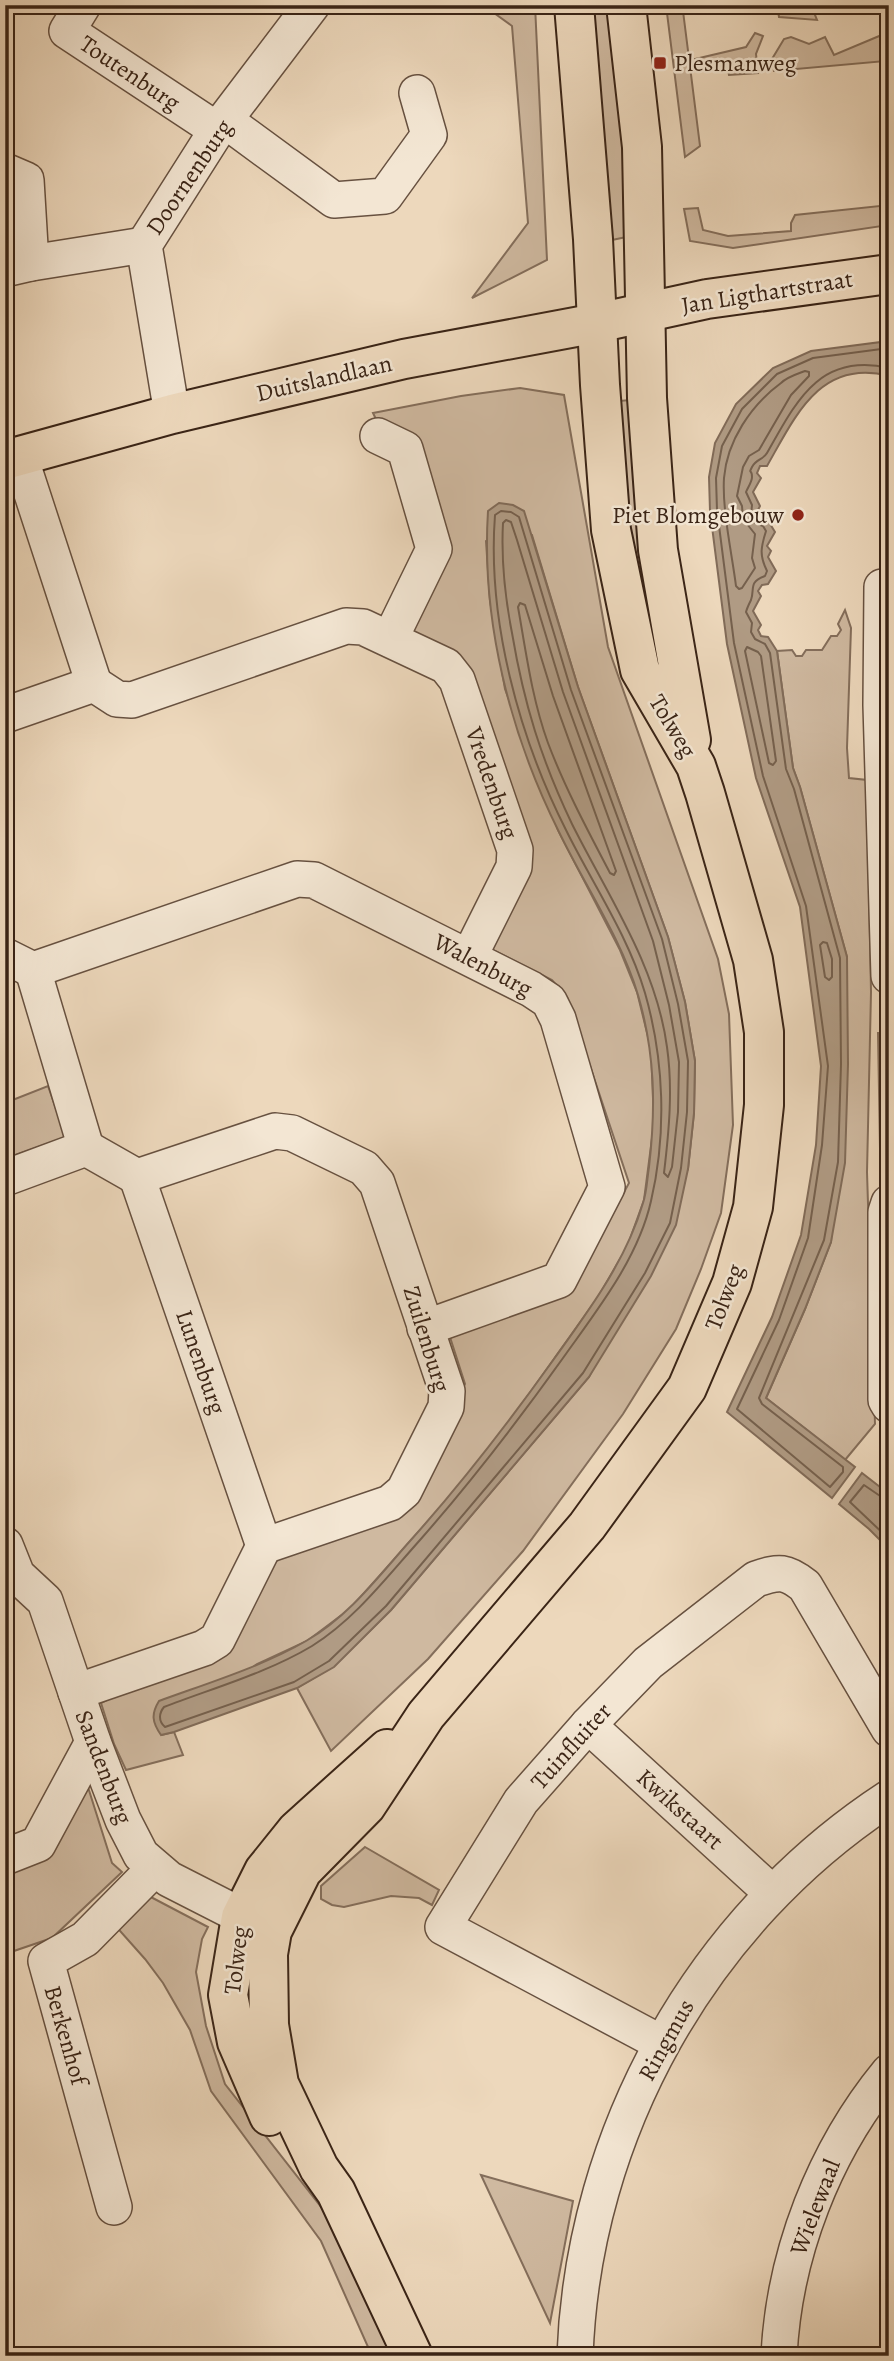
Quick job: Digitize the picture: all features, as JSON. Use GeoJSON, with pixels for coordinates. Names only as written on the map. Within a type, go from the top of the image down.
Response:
{"type":"FeatureCollection","features":[{"type":"Feature","properties":{"kind":"main road"},"geometry":{"type":"LineString","coordinates":[[574,5],[597,323]]}},
{"type":"Feature","properties":{"kind":"main road"},"geometry":{"type":"LineString","coordinates":[[626,5],[642,147],[646,312]]}},
{"type":"Feature","properties":{"kind":"main road","name":"Jan Ligthartstraat"},"geometry":{"type":"LineString","coordinates":[[646,312],[707,299],[889,274]]}},
{"type":"Feature","properties":{"kind":"main road","name":"Duitslandlaan"},"geometry":{"type":"LineString","coordinates":[[13,458],[172,414],[404,359],[646,312]]}},
{"type":"Feature","properties":{"kind":"main road","name":"Tolweg"},"geometry":{"type":"LineString","coordinates":[[413,2356],[336,2192],[319,2168],[271,2119],[237,2042],[228,1995],[256,1924],[264,1871],[297,1830],[426,1716],[587,1526],[687,1388],[732,1283],[753,1207],[764,1105],[764,1032],[753,960],[701,779],[658,550],[647,398],[646,312]]}},
{"type":"Feature","properties":{"kind":"main road","name":"Tolweg"},"geometry":{"type":"LineString","coordinates":[[597,323],[611,530],[640,670],[701,779]]}},
{"type":"Feature","properties":{"kind":"street","name":"Toutenburg"},"geometry":{"type":"LineString","coordinates":[[82,5],[67,31],[221,126]]}},
{"type":"Feature","properties":{"kind":"street","name":"Doornenburg"},"geometry":{"type":"LineString","coordinates":[[172,414],[144,245],[221,126],[312,5]]}},
{"type":"Feature","properties":{"kind":"street"},"geometry":{"type":"LineString","coordinates":[[221,126],[334,200],[385,197],[429,135],[417,93]]}},
{"type":"Feature","properties":{"kind":"street"},"geometry":{"type":"LineString","coordinates":[[5,171],[26,180],[18,266],[144,245]]}},
{"type":"Feature","properties":{"kind":"street"},"geometry":{"type":"LineString","coordinates":[[378,436],[405,449],[434,549],[390,639]]}},
{"type":"Feature","properties":{"kind":"street"},"geometry":{"type":"LineString","coordinates":[[5,715],[94,684],[13,458]]}},
{"type":"Feature","properties":{"kind":"street"},"geometry":{"type":"LineString","coordinates":[[889,586],[883,587],[886,769],[884,872],[889,976]]}},
{"type":"Feature","properties":{"kind":"street","name":"Vredenburg"},"geometry":{"type":"LineString","coordinates":[[94,684],[117,699],[132,700],[346,626],[363,627],[446,666],[457,680],[515,850],[514,867],[469,957]]}},
{"type":"Feature","properties":{"kind":"street","name":"Walenburg"},"geometry":{"type":"LineString","coordinates":[[19,963],[297,879],[314,880],[469,957],[549,1001],[558,1019],[607,1187],[559,1280],[425,1328]]}},
{"type":"Feature","properties":{"kind":"street"},"geometry":{"type":"LineString","coordinates":[[19,963],[86,1148],[137,1177]]}},
{"type":"Feature","properties":{"kind":"street","name":"Zuilenburg"},"geometry":{"type":"LineString","coordinates":[[137,1177],[275,1131],[292,1133],[364,1168],[377,1183],[447,1391],[446,1408],[404,1491],[390,1503],[264,1546]]}},
{"type":"Feature","properties":{"kind":"street"},"geometry":{"type":"LineString","coordinates":[[5,1178],[86,1148]]}},
{"type":"Feature","properties":{"kind":"street","name":"Lunenburg"},"geometry":{"type":"LineString","coordinates":[[137,1177],[264,1546]]}},
{"type":"Feature","properties":{"kind":"street"},"geometry":{"type":"LineString","coordinates":[[889,1203],[886,1212],[886,1399],[889,1405]]}},
{"type":"Feature","properties":{"kind":"street","name":"Sandenburg"},"geometry":{"type":"LineString","coordinates":[[5,1545],[17,1575],[45,1601],[93,1742],[123,1820],[141,1855],[169,1879],[256,1924]]}},
{"type":"Feature","properties":{"kind":"street"},"geometry":{"type":"LineString","coordinates":[[76,1692],[204,1648],[217,1640],[264,1546]]}},
{"type":"Feature","properties":{"kind":"street","name":"Tuinfluiter"},"geometry":{"type":"LineString","coordinates":[[661,2043],[443,1927],[521,1801],[648,1663],[756,1579],[777,1572],[793,1576],[806,1586],[889,1729]]}},
{"type":"Feature","properties":{"kind":"street","name":"Kwikstaart"},"geometry":{"type":"LineString","coordinates":[[588,1726],[772,1893]]}},
{"type":"Feature","properties":{"kind":"street"},"geometry":{"type":"LineString","coordinates":[[5,1857],[38,1844],[93,1742]]}},
{"type":"Feature","properties":{"kind":"street","name":"Ringmus"},"geometry":{"type":"LineString","coordinates":[[576,2356],[587,2250],[606,2173],[628,2113],[661,2043],[701,1980],[772,1893],[818,1851],[889,1798]]}},
{"type":"Feature","properties":{"kind":"street","name":"Berkenhof"},"geometry":{"type":"LineString","coordinates":[[114,2207],[46,1961],[85,1939],[155,1868]]}},
{"type":"Feature","properties":{"kind":"street","name":"Wielewaal"},"geometry":{"type":"LineString","coordinates":[[779,2356],[791,2271],[810,2210],[835,2152],[872,2093],[889,2072]]}},
{"type":"Feature","properties":{"kind":"shaded area"},"geometry":{"type":"Polygon","coordinates":[[[483,5],[535,5],[547,260],[472,298],[528,223],[512,26],[483,5]]]}},
{"type":"Feature","properties":{"kind":"shaded area"},"geometry":{"type":"Polygon","coordinates":[[[589,5],[613,5],[636,235],[612,240],[589,5]]]}},
{"type":"Feature","properties":{"kind":"shaded area"},"geometry":{"type":"Polygon","coordinates":[[[666,5],[692,5],[683,11],[700,146],[685,157],[666,5]]]}},
{"type":"Feature","properties":{"kind":"shaded area"},"geometry":{"type":"Polygon","coordinates":[[[777,5],[811,5],[817,20],[779,17],[777,5]]]}},
{"type":"Feature","properties":{"kind":"shaded area"},"geometry":{"type":"Polygon","coordinates":[[[884,17],[889,18],[889,99],[885,61],[774,71],[772,59],[784,39],[791,37],[809,44],[825,37],[834,55],[884,34],[884,17]]]}},
{"type":"Feature","properties":{"kind":"shaded area"},"geometry":{"type":"Polygon","coordinates":[[[755,33],[763,36],[756,54],[758,73],[729,75],[727,65],[696,68],[695,59],[746,47],[755,33]]]}},
{"type":"Feature","properties":{"kind":"shaded area"},"geometry":{"type":"Polygon","coordinates":[[[889,205],[889,225],[733,248],[690,241],[684,209],[698,208],[703,230],[728,236],[791,231],[795,215],[889,205]]]}},
{"type":"Feature","properties":{"kind":"shaded area"},"geometry":{"type":"Polygon","coordinates":[[[520,388],[564,395],[608,647],[718,959],[729,1014],[733,1125],[721,1213],[676,1329],[623,1414],[523,1551],[428,1659],[331,1751],[297,1688],[334,1666],[391,1610],[589,1377],[688,1169],[694,1113],[695,1061],[685,1002],[668,937],[578,687],[532,535],[486,541],[490,601],[505,689],[558,830],[620,950],[637,992],[651,1049],[654,1123],[644,1200],[627,1247],[598,1297],[514,1415],[459,1486],[351,1608],[307,1641],[257,1664],[161,1735],[174,1732],[183,1755],[126,1770],[114,1744],[101,1703],[217,1657],[271,1566],[283,1555],[408,1502],[465,1384],[449,1334],[572,1290],[629,1183],[567,997],[552,980],[491,949],[528,840],[411,632],[445,563],[373,413],[520,388]]]}},
{"type":"Feature","properties":{"kind":"shaded area"},"geometry":{"type":"Polygon","coordinates":[[[630,400],[643,583],[689,745],[647,648],[608,402],[630,400]]]}},
{"type":"Feature","properties":{"kind":"shaded area"},"geometry":{"type":"Polygon","coordinates":[[[845,610],[851,628],[847,748],[849,778],[867,780],[871,992],[867,1172],[875,1424],[845,1460],[766,1398],[831,1242],[847,957],[793,768],[777,651],[792,650],[796,656],[802,656],[806,650],[822,650],[831,636],[837,636],[841,630],[838,624],[845,610]]]}},
{"type":"Feature","properties":{"kind":"shaded area"},"geometry":{"type":"Polygon","coordinates":[[[878,1033],[889,1033],[889,1148],[880,1148],[878,1033]]]}},
{"type":"Feature","properties":{"kind":"shaded area"},"geometry":{"type":"Polygon","coordinates":[[[48,1086],[66,1137],[5,1159],[5,1103],[48,1086]]]}},
{"type":"Feature","properties":{"kind":"shaded area"},"geometry":{"type":"Polygon","coordinates":[[[87,1784],[112,1863],[122,1872],[52,1938],[5,1954],[5,1871],[87,1784]]]}},
{"type":"Feature","properties":{"kind":"shaded area"},"geometry":{"type":"Polygon","coordinates":[[[365,1847],[439,1890],[432,1905],[419,1898],[391,1896],[344,1907],[321,1899],[321,1886],[365,1847]]]}},
{"type":"Feature","properties":{"kind":"shaded area"},"geometry":{"type":"Polygon","coordinates":[[[147,1895],[208,1927],[202,1939],[196,1972],[206,2026],[225,2084],[339,2230],[395,2356],[372,2356],[321,2241],[211,2091],[190,2030],[163,1983],[112,1922],[147,1895]]]}},
{"type":"Feature","properties":{"kind":"shaded area"},"geometry":{"type":"Polygon","coordinates":[[[481,2175],[573,2201],[550,2323],[481,2175]]]}},
{"type":"Feature","properties":{"kind":"water"},"geometry":{"type":"Polygon","coordinates":[[[889,341],[889,376],[865,373],[845,376],[827,384],[800,411],[767,466],[760,466],[757,473],[761,478],[753,492],[760,506],[757,512],[761,518],[767,519],[775,532],[767,546],[771,551],[768,557],[776,571],[768,584],[762,585],[758,591],[761,596],[753,611],[761,625],[758,630],[761,636],[768,637],[777,651],[793,768],[847,957],[845,1163],[831,1242],[766,1398],[855,1467],[832,1498],[727,1412],[772,1317],[801,1235],[816,1145],[821,1066],[800,907],[756,778],[727,644],[710,511],[709,477],[715,443],[736,404],[773,368],[811,351],[889,341]]]}},
{"type":"Feature","properties":{"kind":"water"},"geometry":{"type":"Polygon","coordinates":[[[499,503],[513,505],[524,511],[578,687],[668,937],[685,1002],[695,1061],[694,1113],[688,1169],[676,1225],[651,1276],[589,1377],[391,1610],[334,1667],[297,1688],[161,1735],[154,1718],[159,1701],[253,1667],[306,1641],[336,1620],[374,1582],[485,1452],[580,1322],[617,1265],[636,1224],[644,1198],[653,1102],[651,1059],[644,1017],[622,953],[542,795],[513,716],[502,676],[489,594],[488,511],[499,503]]]}},
{"type":"Feature","properties":{"kind":"water"},"geometry":{"type":"Polygon","coordinates":[[[862,1473],[889,1494],[889,1549],[839,1504],[862,1473]]]}},
{"type":"Feature","properties":{"kind":"place","name":"Plesmanweg"},"geometry":{"type":"Point","coordinates":[660,63]}},
{"type":"Feature","properties":{"kind":"place","name":"Piet Blomgebouw"},"geometry":{"type":"Point","coordinates":[798,515]}}]}
